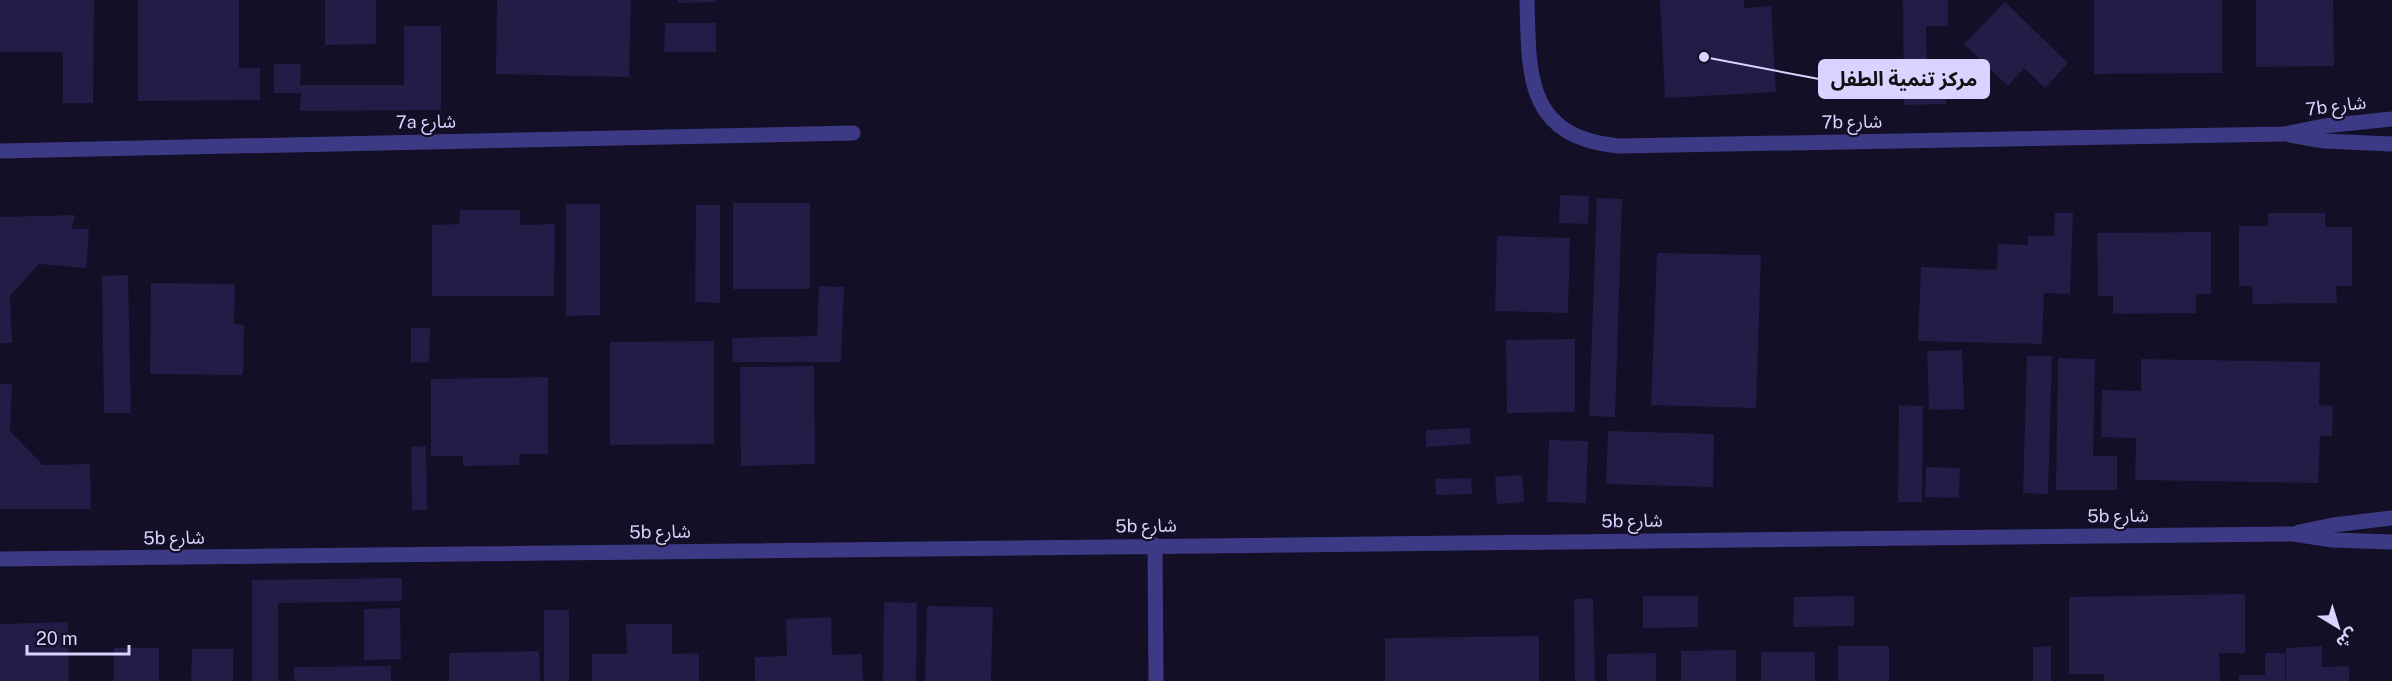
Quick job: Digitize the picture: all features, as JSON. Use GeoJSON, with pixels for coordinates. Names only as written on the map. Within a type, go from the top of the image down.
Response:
{"type":"FeatureCollection","features":[{"type":"Feature","properties":{"kind":"street","name":"7b شارع"},"geometry":{"type":"LineString","coordinates":[[1527,0],[1529,68],[1535,93],[1549,116],[1569,132],[1593,143],[1619,146],[2284,134],[2317,127],[2392,119]]}},
{"type":"Feature","properties":{"kind":"street","name":"7a شارع"},"geometry":{"type":"LineString","coordinates":[[0,151],[853,133]]}},
{"type":"Feature","properties":{"kind":"street","name":"7b شارع"},"geometry":{"type":"LineString","coordinates":[[2284,134],[2324,141],[2392,144]]}},
{"type":"Feature","properties":{"kind":"street","name":"5b شارع"},"geometry":{"type":"LineString","coordinates":[[2293,534],[2333,525],[2392,518]]}},
{"type":"Feature","properties":{"kind":"street","name":"5b شارع"},"geometry":{"type":"LineString","coordinates":[[0,559],[2293,534],[2326,540],[2392,542]]}},
{"type":"Feature","properties":{"kind":"street"},"geometry":{"type":"LineString","coordinates":[[1155,545],[1155,681]]}},
{"type":"Feature","properties":{"kind":"building"},"geometry":{"type":"Polygon","coordinates":[[[0,0],[94,0],[93,103],[63,103],[63,52],[0,52],[0,0]]]}},
{"type":"Feature","properties":{"kind":"building"},"geometry":{"type":"Polygon","coordinates":[[[138,0],[239,0],[239,68],[260,68],[260,100],[138,101],[138,0]]]}},
{"type":"Feature","properties":{"kind":"building"},"geometry":{"type":"Polygon","coordinates":[[[325,0],[376,0],[376,44],[325,45],[325,0]]]}},
{"type":"Feature","properties":{"kind":"building"},"geometry":{"type":"Polygon","coordinates":[[[497,0],[631,0],[629,77],[496,74],[497,0]]]}},
{"type":"Feature","properties":{"kind":"building"},"geometry":{"type":"Polygon","coordinates":[[[677,0],[716,0],[716,2],[677,3],[677,0]]]}},
{"type":"Feature","properties":{"kind":"building"},"geometry":{"type":"Polygon","coordinates":[[[1660,0],[1744,0],[1744,8],[1771,6],[1776,92],[1665,98],[1660,0]]]}},
{"type":"Feature","properties":{"kind":"building"},"geometry":{"type":"Polygon","coordinates":[[[1903,0],[1948,0],[1948,26],[1926,26],[1927,71],[1946,70],[1946,104],[1904,105],[1903,0]]]}},
{"type":"Feature","properties":{"kind":"building"},"geometry":{"type":"Polygon","coordinates":[[[2094,0],[2222,0],[2222,73],[2094,74],[2094,0]]]}},
{"type":"Feature","properties":{"kind":"building"},"geometry":{"type":"Polygon","coordinates":[[[2256,0],[2333,0],[2334,66],[2256,67],[2256,0]]]}},
{"type":"Feature","properties":{"kind":"building"},"geometry":{"type":"Polygon","coordinates":[[[2005,2],[2068,63],[2045,88],[2024,68],[2008,86],[1964,44],[2005,2]]]}},
{"type":"Feature","properties":{"kind":"building"},"geometry":{"type":"Polygon","coordinates":[[[665,23],[716,23],[716,52],[664,52],[665,23]]]}},
{"type":"Feature","properties":{"kind":"building"},"geometry":{"type":"Polygon","coordinates":[[[404,26],[441,26],[441,110],[300,111],[301,93],[274,93],[274,64],[301,64],[300,85],[404,85],[404,26]]]}},
{"type":"Feature","properties":{"kind":"building"},"geometry":{"type":"Polygon","coordinates":[[[1560,195],[1589,196],[1588,224],[1559,223],[1560,195]]]}},
{"type":"Feature","properties":{"kind":"building"},"geometry":{"type":"Polygon","coordinates":[[[1597,198],[1622,199],[1615,417],[1589,416],[1597,198]]]}},
{"type":"Feature","properties":{"kind":"building"},"geometry":{"type":"Polygon","coordinates":[[[733,203],[810,203],[810,289],[733,289],[733,203]]]}},
{"type":"Feature","properties":{"kind":"building"},"geometry":{"type":"Polygon","coordinates":[[[566,204],[600,204],[600,315],[566,316],[566,204]]]}},
{"type":"Feature","properties":{"kind":"building"},"geometry":{"type":"Polygon","coordinates":[[[696,205],[720,205],[720,303],[695,302],[696,205]]]}},
{"type":"Feature","properties":{"kind":"building"},"geometry":{"type":"Polygon","coordinates":[[[460,210],[520,210],[520,225],[555,224],[554,296],[432,296],[432,225],[459,224],[460,210]]]}},
{"type":"Feature","properties":{"kind":"building"},"geometry":{"type":"Polygon","coordinates":[[[2055,213],[2073,213],[2070,294],[2044,293],[2042,344],[1918,341],[1921,267],[1997,270],[1998,244],[2028,245],[2028,236],[2054,236],[2055,213]]]}},
{"type":"Feature","properties":{"kind":"building"},"geometry":{"type":"Polygon","coordinates":[[[2268,213],[2325,213],[2325,227],[2352,227],[2352,286],[2336,286],[2337,303],[2253,304],[2252,286],[2239,286],[2239,226],[2268,226],[2268,213]]]}},
{"type":"Feature","properties":{"kind":"building"},"geometry":{"type":"Polygon","coordinates":[[[75,215],[72,229],[89,229],[86,268],[39,264],[10,296],[12,343],[0,343],[0,217],[75,215]]]}},
{"type":"Feature","properties":{"kind":"building"},"geometry":{"type":"Polygon","coordinates":[[[2211,232],[2211,294],[2196,294],[2196,313],[2113,314],[2113,296],[2098,296],[2097,233],[2211,232]]]}},
{"type":"Feature","properties":{"kind":"building"},"geometry":{"type":"Polygon","coordinates":[[[1497,236],[1570,238],[1568,313],[1495,311],[1497,236]]]}},
{"type":"Feature","properties":{"kind":"building"},"geometry":{"type":"Polygon","coordinates":[[[1657,253],[1761,255],[1756,408],[1651,405],[1657,253]]]}},
{"type":"Feature","properties":{"kind":"building"},"geometry":{"type":"Polygon","coordinates":[[[128,275],[131,413],[104,413],[102,276],[128,275]]]}},
{"type":"Feature","properties":{"kind":"building"},"geometry":{"type":"Polygon","coordinates":[[[151,283],[235,284],[234,324],[244,325],[243,375],[150,374],[151,283]]]}},
{"type":"Feature","properties":{"kind":"building"},"geometry":{"type":"Polygon","coordinates":[[[819,286],[844,287],[841,362],[733,362],[732,338],[817,336],[819,286]]]}},
{"type":"Feature","properties":{"kind":"building"},"geometry":{"type":"Polygon","coordinates":[[[411,328],[430,328],[429,362],[411,363],[411,328]]]}},
{"type":"Feature","properties":{"kind":"building"},"geometry":{"type":"Polygon","coordinates":[[[1575,339],[1575,412],[1507,413],[1506,340],[1575,339]]]}},
{"type":"Feature","properties":{"kind":"building"},"geometry":{"type":"Polygon","coordinates":[[[714,341],[714,444],[610,445],[610,342],[714,341]]]}},
{"type":"Feature","properties":{"kind":"building"},"geometry":{"type":"Polygon","coordinates":[[[1962,350],[1964,409],[1929,410],[1927,351],[1962,350]]]}},
{"type":"Feature","properties":{"kind":"building"},"geometry":{"type":"Polygon","coordinates":[[[2027,356],[2052,356],[2048,494],[2023,493],[2027,356]]]}},
{"type":"Feature","properties":{"kind":"building"},"geometry":{"type":"Polygon","coordinates":[[[2058,358],[2095,359],[2093,456],[2117,456],[2117,490],[2056,490],[2058,358]]]}},
{"type":"Feature","properties":{"kind":"building"},"geometry":{"type":"Polygon","coordinates":[[[2141,359],[2320,362],[2319,405],[2333,406],[2332,436],[2320,436],[2318,483],[2135,480],[2136,438],[2101,437],[2102,390],[2141,391],[2141,359]]]}},
{"type":"Feature","properties":{"kind":"building"},"geometry":{"type":"Polygon","coordinates":[[[814,366],[815,464],[741,466],[740,367],[814,366]]]}},
{"type":"Feature","properties":{"kind":"building"},"geometry":{"type":"Polygon","coordinates":[[[548,377],[548,454],[519,454],[520,465],[463,466],[463,456],[431,456],[431,379],[548,377]]]}},
{"type":"Feature","properties":{"kind":"building"},"geometry":{"type":"Polygon","coordinates":[[[0,383],[12,385],[10,431],[43,465],[90,464],[91,509],[0,509],[0,383]]]}},
{"type":"Feature","properties":{"kind":"building"},"geometry":{"type":"Polygon","coordinates":[[[1899,405],[1923,406],[1922,502],[1898,502],[1899,405]]]}},
{"type":"Feature","properties":{"kind":"building"},"geometry":{"type":"Polygon","coordinates":[[[1470,428],[1471,444],[1426,447],[1426,430],[1470,428]]]}},
{"type":"Feature","properties":{"kind":"building"},"geometry":{"type":"Polygon","coordinates":[[[1608,431],[1714,434],[1713,487],[1606,484],[1608,431]]]}},
{"type":"Feature","properties":{"kind":"building"},"geometry":{"type":"Polygon","coordinates":[[[1549,440],[1588,441],[1586,503],[1547,502],[1549,440]]]}},
{"type":"Feature","properties":{"kind":"building"},"geometry":{"type":"Polygon","coordinates":[[[426,446],[427,510],[412,510],[411,447],[426,446]]]}},
{"type":"Feature","properties":{"kind":"building"},"geometry":{"type":"Polygon","coordinates":[[[1926,467],[1960,468],[1959,498],[1925,497],[1926,467]]]}},
{"type":"Feature","properties":{"kind":"building"},"geometry":{"type":"Polygon","coordinates":[[[1522,475],[1524,502],[1497,504],[1495,477],[1522,475]]]}},
{"type":"Feature","properties":{"kind":"building"},"geometry":{"type":"Polygon","coordinates":[[[1471,478],[1472,494],[1436,495],[1435,479],[1471,478]]]}},
{"type":"Feature","properties":{"kind":"building"},"geometry":{"type":"Polygon","coordinates":[[[402,578],[402,601],[278,603],[278,681],[252,681],[252,580],[402,578]]]}},
{"type":"Feature","properties":{"kind":"building"},"geometry":{"type":"Polygon","coordinates":[[[2245,594],[2245,653],[2219,653],[2220,681],[2104,681],[2104,674],[2069,674],[2069,597],[2245,594]]]}},
{"type":"Feature","properties":{"kind":"building"},"geometry":{"type":"Polygon","coordinates":[[[1643,596],[1698,596],[1698,627],[1643,628],[1643,596]]]}},
{"type":"Feature","properties":{"kind":"building"},"geometry":{"type":"Polygon","coordinates":[[[1854,596],[1854,626],[1793,627],[1794,597],[1854,596]]]}},
{"type":"Feature","properties":{"kind":"building"},"geometry":{"type":"Polygon","coordinates":[[[1593,598],[1595,681],[1575,681],[1574,599],[1593,598]]]}},
{"type":"Feature","properties":{"kind":"building"},"geometry":{"type":"Polygon","coordinates":[[[884,602],[917,603],[916,681],[883,681],[884,602]]]}},
{"type":"Feature","properties":{"kind":"building"},"geometry":{"type":"Polygon","coordinates":[[[927,606],[993,607],[991,681],[925,681],[927,606]]]}},
{"type":"Feature","properties":{"kind":"building"},"geometry":{"type":"Polygon","coordinates":[[[400,608],[401,659],[364,660],[364,609],[400,608]]]}},
{"type":"Feature","properties":{"kind":"building"},"geometry":{"type":"Polygon","coordinates":[[[544,610],[569,610],[569,681],[544,681],[544,610]]]}},
{"type":"Feature","properties":{"kind":"building"},"geometry":{"type":"Polygon","coordinates":[[[831,617],[832,655],[862,654],[863,681],[755,681],[755,657],[787,656],[786,619],[831,617]]]}},
{"type":"Feature","properties":{"kind":"building"},"geometry":{"type":"Polygon","coordinates":[[[68,622],[69,681],[0,681],[0,624],[68,622]]]}},
{"type":"Feature","properties":{"kind":"building"},"geometry":{"type":"Polygon","coordinates":[[[626,624],[672,624],[672,654],[699,653],[699,681],[592,681],[592,654],[627,654],[626,624]]]}},
{"type":"Feature","properties":{"kind":"building"},"geometry":{"type":"Polygon","coordinates":[[[1539,636],[1539,681],[1385,681],[1385,638],[1539,636]]]}},
{"type":"Feature","properties":{"kind":"building"},"geometry":{"type":"Polygon","coordinates":[[[1838,646],[1889,646],[1889,681],[1838,681],[1838,646]]]}},
{"type":"Feature","properties":{"kind":"building"},"geometry":{"type":"Polygon","coordinates":[[[2051,646],[2051,681],[2033,681],[2033,647],[2051,646]]]}},
{"type":"Feature","properties":{"kind":"building"},"geometry":{"type":"Polygon","coordinates":[[[2322,646],[2322,667],[2349,666],[2349,681],[2286,681],[2286,648],[2322,646]]]}},
{"type":"Feature","properties":{"kind":"building"},"geometry":{"type":"Polygon","coordinates":[[[114,648],[159,648],[159,681],[114,681],[114,648]]]}},
{"type":"Feature","properties":{"kind":"building"},"geometry":{"type":"Polygon","coordinates":[[[192,649],[233,649],[233,681],[191,681],[192,649]]]}},
{"type":"Feature","properties":{"kind":"building"},"geometry":{"type":"Polygon","coordinates":[[[1736,650],[1736,681],[1681,681],[1681,651],[1736,650]]]}},
{"type":"Feature","properties":{"kind":"building"},"geometry":{"type":"Polygon","coordinates":[[[539,651],[540,681],[449,681],[449,653],[539,651]]]}},
{"type":"Feature","properties":{"kind":"building"},"geometry":{"type":"Polygon","coordinates":[[[1761,652],[1815,652],[1815,681],[1761,681],[1761,652]]]}},
{"type":"Feature","properties":{"kind":"building"},"geometry":{"type":"Polygon","coordinates":[[[1656,653],[1656,681],[1607,681],[1607,654],[1656,653]]]}},
{"type":"Feature","properties":{"kind":"building"},"geometry":{"type":"Polygon","coordinates":[[[2265,653],[2285,653],[2285,681],[2239,681],[2239,675],[2265,675],[2265,653]]]}},
{"type":"Feature","properties":{"kind":"building"},"geometry":{"type":"Polygon","coordinates":[[[391,666],[391,681],[294,681],[294,667],[391,666]]]}},
{"type":"Feature","properties":{"kind":"place","name":"مركز تنمية الطفل"},"geometry":{"type":"Point","coordinates":[1704,57]}}]}
